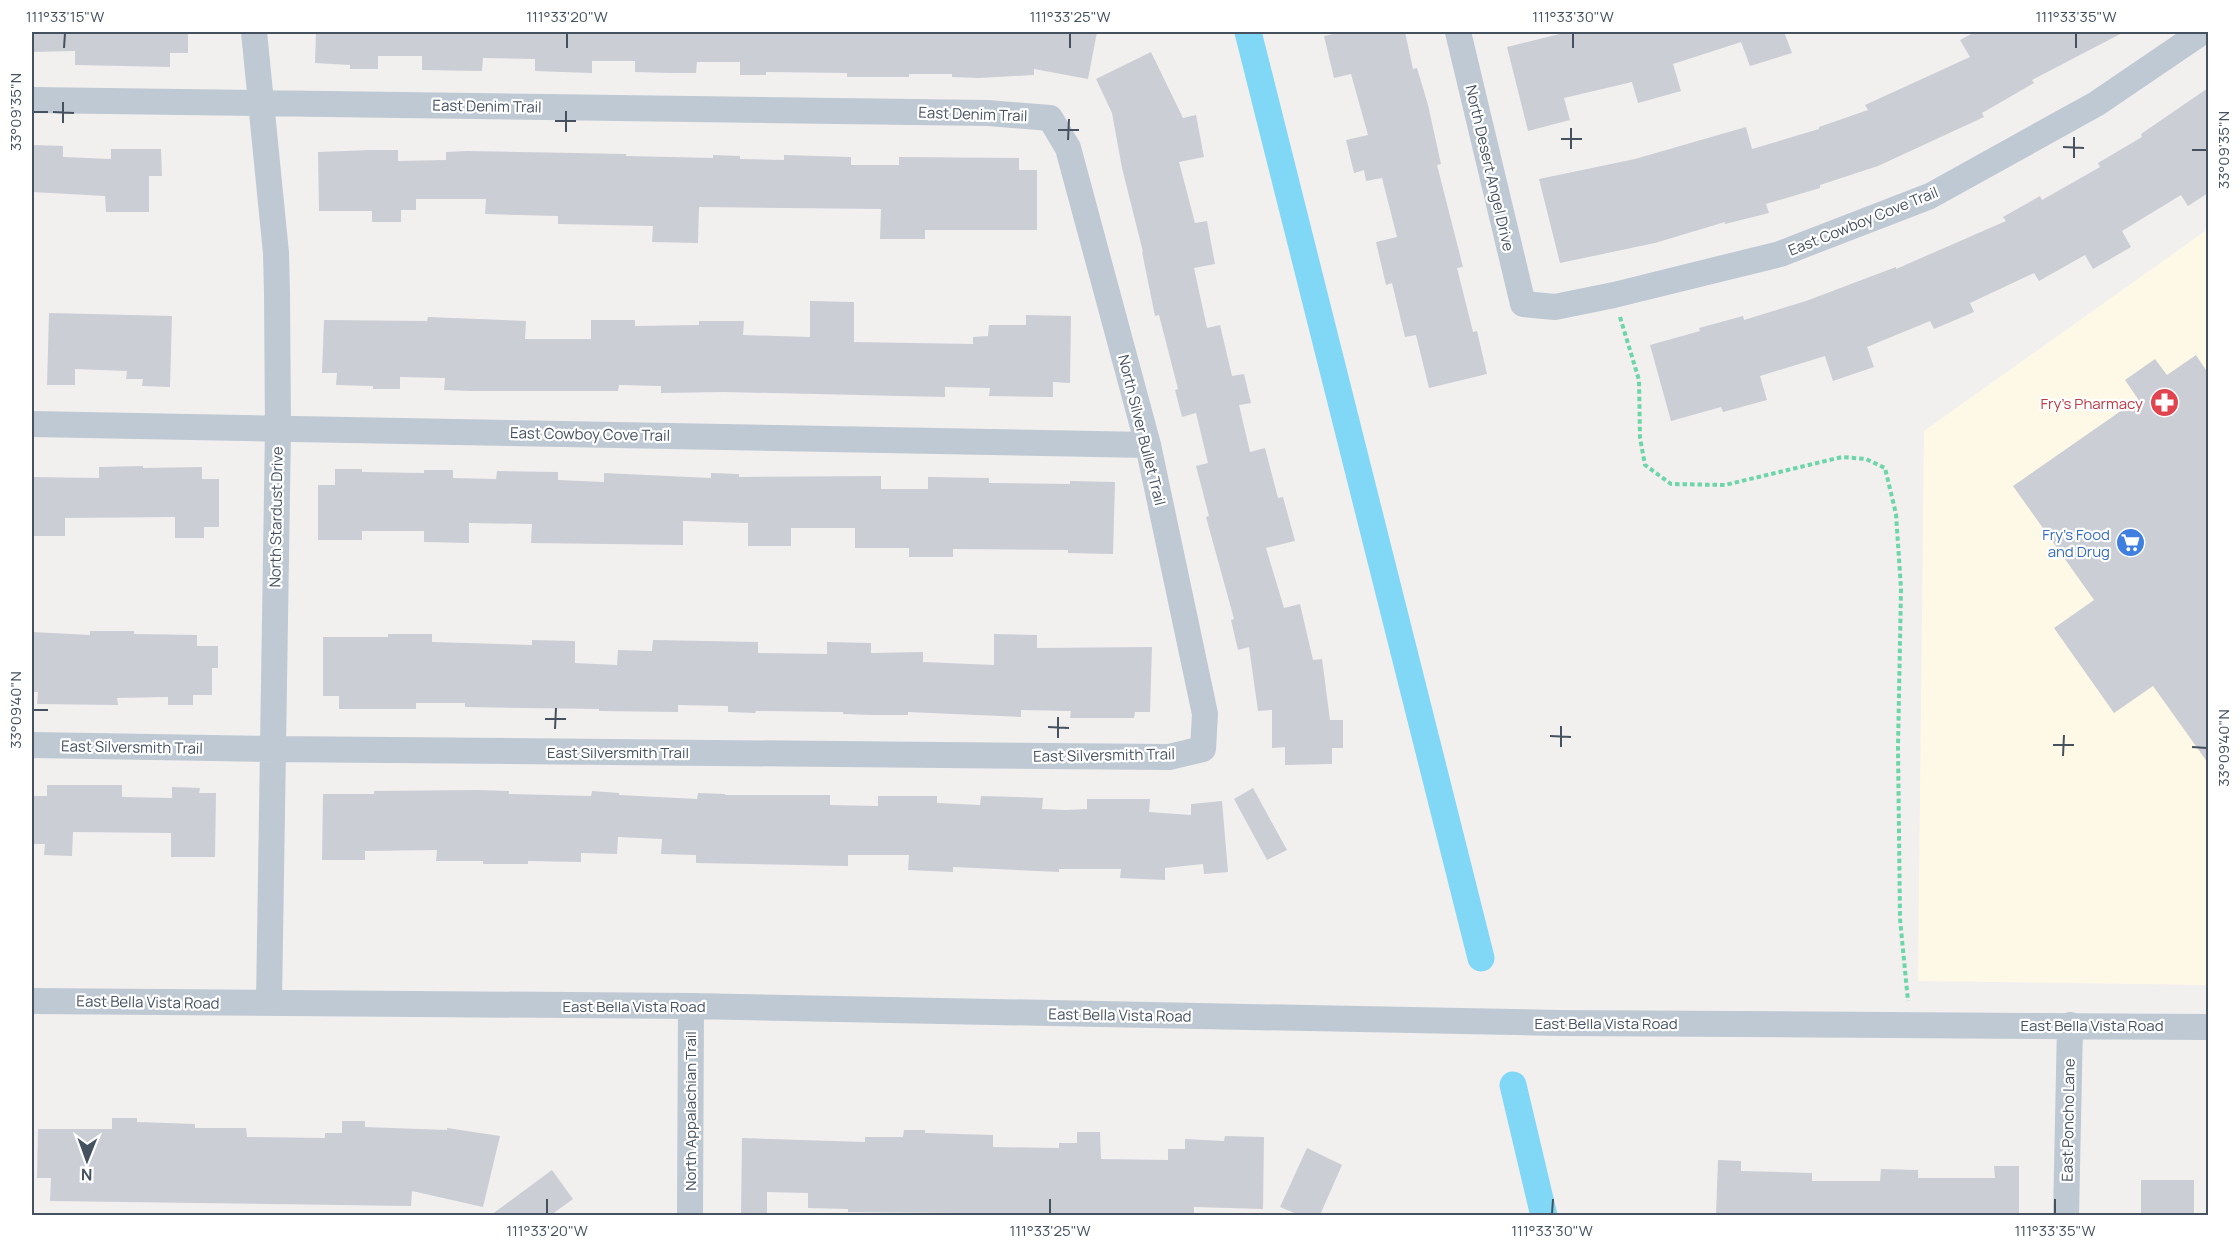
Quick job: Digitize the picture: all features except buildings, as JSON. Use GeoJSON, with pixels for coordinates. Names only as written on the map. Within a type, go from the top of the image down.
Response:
{"type":"FeatureCollection","features":[{"type":"Feature","properties":{"kind":"street","name":"North Stardust Drive"},"geometry":{"type":"LineString","coordinates":[[254,32],[276,253],[278,428],[269,1004]]}},
{"type":"Feature","properties":{"kind":"street","name":"North Desert Angel Drive"},"geometry":{"type":"LineString","coordinates":[[1458,32],[1522,304]]}},
{"type":"Feature","properties":{"kind":"street","name":"East Cowboy Cove Trail"},"geometry":{"type":"LineString","coordinates":[[1522,304],[1555,307],[1614,295],[1780,254],[1930,196],[2096,104],[2202,32]]}},
{"type":"Feature","properties":{"kind":"street","name":"East Denim Trail"},"geometry":{"type":"LineString","coordinates":[[32,100],[988,112],[1050,118]]}},
{"type":"Feature","properties":{"kind":"street","name":"North Silver Bullet Trail"},"geometry":{"type":"LineString","coordinates":[[1050,118],[1068,148],[1148,445],[1206,714],[1203,749]]}},
{"type":"Feature","properties":{"kind":"street","name":"East Cowboy Cove Trail"},"geometry":{"type":"LineString","coordinates":[[32,424],[1148,445]]}},
{"type":"Feature","properties":{"kind":"street","name":"East Silversmith Trail"},"geometry":{"type":"LineString","coordinates":[[32,745],[1169,757],[1203,749]]}},
{"type":"Feature","properties":{"kind":"street","name":"East Bella Vista Road"},"geometry":{"type":"LineString","coordinates":[[32,1000],[269,1004],[691,1006],[1559,1023],[2208,1027]]}},
{"type":"Feature","properties":{"kind":"street","name":"North Appalachian Trail"},"geometry":{"type":"LineString","coordinates":[[690,1215],[691,1006]]}},
{"type":"Feature","properties":{"kind":"street","name":"East Poncho Lane"},"geometry":{"type":"LineString","coordinates":[[2066,1215],[2070,1025]]}},
{"type":"Feature","properties":{"kind":"path"},"geometry":{"type":"LineString","coordinates":[[1614,295],[1639,380],[1640,438],[1645,465],[1671,484],[1725,485],[1842,457],[1866,459],[1885,468],[1896,514],[1901,590],[1898,747],[1900,919],[1910,1025]]}},
{"type":"Feature","properties":{"kind":"shaded area"},"geometry":{"type":"Polygon","coordinates":[[[2208,229],[2208,985],[1918,981],[1924,431],[2208,229]]]}},
{"type":"Feature","properties":{"kind":"waterway"},"geometry":{"type":"LineString","coordinates":[[1248,32],[1481,958]]}},
{"type":"Feature","properties":{"kind":"waterway"},"geometry":{"type":"LineString","coordinates":[[1513,1085],[1544,1216]]}},
{"type":"Feature","properties":{"kind":"place","name":"Fry's Pharmacy"},"geometry":{"type":"Point","coordinates":[2164,403]}},
{"type":"Feature","properties":{"kind":"place","name":"Fry's Food and Drug"},"geometry":{"type":"Point","coordinates":[2131,543]}}]}
